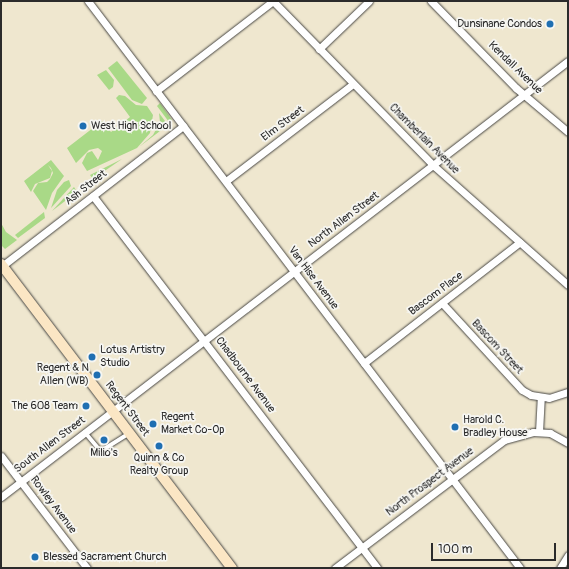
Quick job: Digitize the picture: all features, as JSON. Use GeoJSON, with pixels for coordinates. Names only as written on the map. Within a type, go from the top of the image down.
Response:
{"type":"FeatureCollection","features":[{"type":"Feature","properties":{"kind":"main road","name":"Regent Street"},"geometry":{"type":"LineString","coordinates":[[1,265],[232,568]]}},
{"type":"Feature","properties":{"kind":"street","name":"Van Hise Avenue"},"geometry":{"type":"LineString","coordinates":[[88,1],[520,568]]}},
{"type":"Feature","properties":{"kind":"street"},"geometry":{"type":"LineString","coordinates":[[156,91],[273,1]]}},
{"type":"Feature","properties":{"kind":"street","name":"Chamberlain Avenue"},"geometry":{"type":"LineString","coordinates":[[273,1],[434,166],[568,285]]}},
{"type":"Feature","properties":{"kind":"street"},"geometry":{"type":"LineString","coordinates":[[319,48],[369,1]]}},
{"type":"Feature","properties":{"kind":"street","name":"Kendall Avenue"},"geometry":{"type":"LineString","coordinates":[[431,1],[524,94],[568,132]]}},
{"type":"Feature","properties":{"kind":"street","name":"North Allen Street"},"geometry":{"type":"LineString","coordinates":[[113,411],[294,271],[434,166],[568,61]]}},
{"type":"Feature","properties":{"kind":"street","name":"Elm Street"},"geometry":{"type":"LineString","coordinates":[[226,181],[353,84]]}},
{"type":"Feature","properties":{"kind":"street","name":"Ash Street"},"geometry":{"type":"LineString","coordinates":[[1,265],[183,126]]}},
{"type":"Feature","properties":{"kind":"street","name":"Chadbourne Avenue"},"geometry":{"type":"LineString","coordinates":[[93,196],[377,568]]}},
{"type":"Feature","properties":{"kind":"street","name":"Bascom Place"},"geometry":{"type":"LineString","coordinates":[[364,363],[520,242]]}},
{"type":"Feature","properties":{"kind":"street","name":"Bascom Street"},"geometry":{"type":"LineString","coordinates":[[442,303],[522,390],[541,397]]}},
{"type":"Feature","properties":{"kind":"street"},"geometry":{"type":"LineString","coordinates":[[539,432],[541,397],[558,397],[568,392]]}},
{"type":"Feature","properties":{"kind":"street","name":"South Allen Street"},"geometry":{"type":"LineString","coordinates":[[1,497],[113,411]]}},
{"type":"Feature","properties":{"kind":"street","name":"North Prospect Avenue"},"geometry":{"type":"LineString","coordinates":[[335,568],[504,440],[526,432],[539,432],[550,433],[568,443]]}},
{"type":"Feature","properties":{"kind":"street","name":"Rowley Avenue"},"geometry":{"type":"LineString","coordinates":[[1,456],[87,568]]}},
{"type":"Feature","properties":{"kind":"street"},"geometry":{"type":"LineString","coordinates":[[560,568],[568,555]]}},
{"type":"Feature","properties":{"kind":"lane"},"geometry":{"type":"LineString","coordinates":[[85,432],[101,451],[130,433]]}},
{"type":"Feature","properties":{"kind":"green space"},"geometry":{"type":"Polygon","coordinates":[[[117,61],[147,98],[142,104],[132,100],[108,68],[117,61]]]}},
{"type":"Feature","properties":{"kind":"green space"},"geometry":{"type":"Polygon","coordinates":[[[106,70],[114,80],[113,87],[109,90],[97,75],[106,70]]]}},
{"type":"Feature","properties":{"kind":"green space"},"geometry":{"type":"Polygon","coordinates":[[[119,95],[125,96],[136,105],[147,106],[153,115],[150,133],[137,148],[87,171],[82,163],[87,153],[92,151],[98,160],[102,151],[98,148],[89,150],[76,163],[67,148],[102,121],[111,132],[130,117],[116,98],[119,95]]]}},
{"type":"Feature","properties":{"kind":"green space"},"geometry":{"type":"Polygon","coordinates":[[[160,103],[172,120],[169,122],[157,106],[160,103]]]}},
{"type":"Feature","properties":{"kind":"green space"},"geometry":{"type":"Polygon","coordinates":[[[159,113],[165,121],[164,128],[139,147],[153,135],[160,122],[159,113]]]}},
{"type":"Feature","properties":{"kind":"green space"},"geometry":{"type":"Polygon","coordinates":[[[122,159],[93,179],[90,175],[122,159]]]}},
{"type":"Feature","properties":{"kind":"green space"},"geometry":{"type":"Polygon","coordinates":[[[51,160],[64,176],[52,193],[46,210],[33,191],[38,183],[47,182],[50,179],[53,173],[51,168],[48,165],[52,171],[50,178],[35,184],[31,192],[24,181],[51,160]]]}},
{"type":"Feature","properties":{"kind":"green space"},"geometry":{"type":"Polygon","coordinates":[[[69,180],[71,186],[51,208],[57,190],[64,182],[69,180]]]}},
{"type":"Feature","properties":{"kind":"green space"},"geometry":{"type":"Polygon","coordinates":[[[74,187],[77,192],[52,211],[74,187]]]}},
{"type":"Feature","properties":{"kind":"green space"},"geometry":{"type":"Polygon","coordinates":[[[44,212],[45,218],[18,238],[15,235],[44,212]]]}},
{"type":"Feature","properties":{"kind":"green space"},"geometry":{"type":"Polygon","coordinates":[[[1,223],[6,232],[17,240],[5,249],[1,245],[1,223]]]}},
{"type":"Feature","properties":{"kind":"place","name":"Dunsinane Condos"},"geometry":{"type":"Point","coordinates":[550,24]}},
{"type":"Feature","properties":{"kind":"place","name":"West High School"},"geometry":{"type":"Point","coordinates":[83,126]}},
{"type":"Feature","properties":{"kind":"place","name":"Lotus Artistry Studio"},"geometry":{"type":"Point","coordinates":[92,357]}},
{"type":"Feature","properties":{"kind":"place","name":"Regent & N Allen (WB)"},"geometry":{"type":"Point","coordinates":[97,375]}},
{"type":"Feature","properties":{"kind":"place","name":"The 608 Team"},"geometry":{"type":"Point","coordinates":[86,406]}},
{"type":"Feature","properties":{"kind":"place","name":"Regent Market Co-Op"},"geometry":{"type":"Point","coordinates":[153,424]}},
{"type":"Feature","properties":{"kind":"place","name":"Harold C. Bradley House"},"geometry":{"type":"Point","coordinates":[455,427]}},
{"type":"Feature","properties":{"kind":"place","name":"Milio's"},"geometry":{"type":"Point","coordinates":[104,440]}},
{"type":"Feature","properties":{"kind":"place","name":"Quinn & Co Realty Group"},"geometry":{"type":"Point","coordinates":[159,446]}},
{"type":"Feature","properties":{"kind":"place","name":"Blessed Sacrament Church"},"geometry":{"type":"Point","coordinates":[35,557]}}]}
